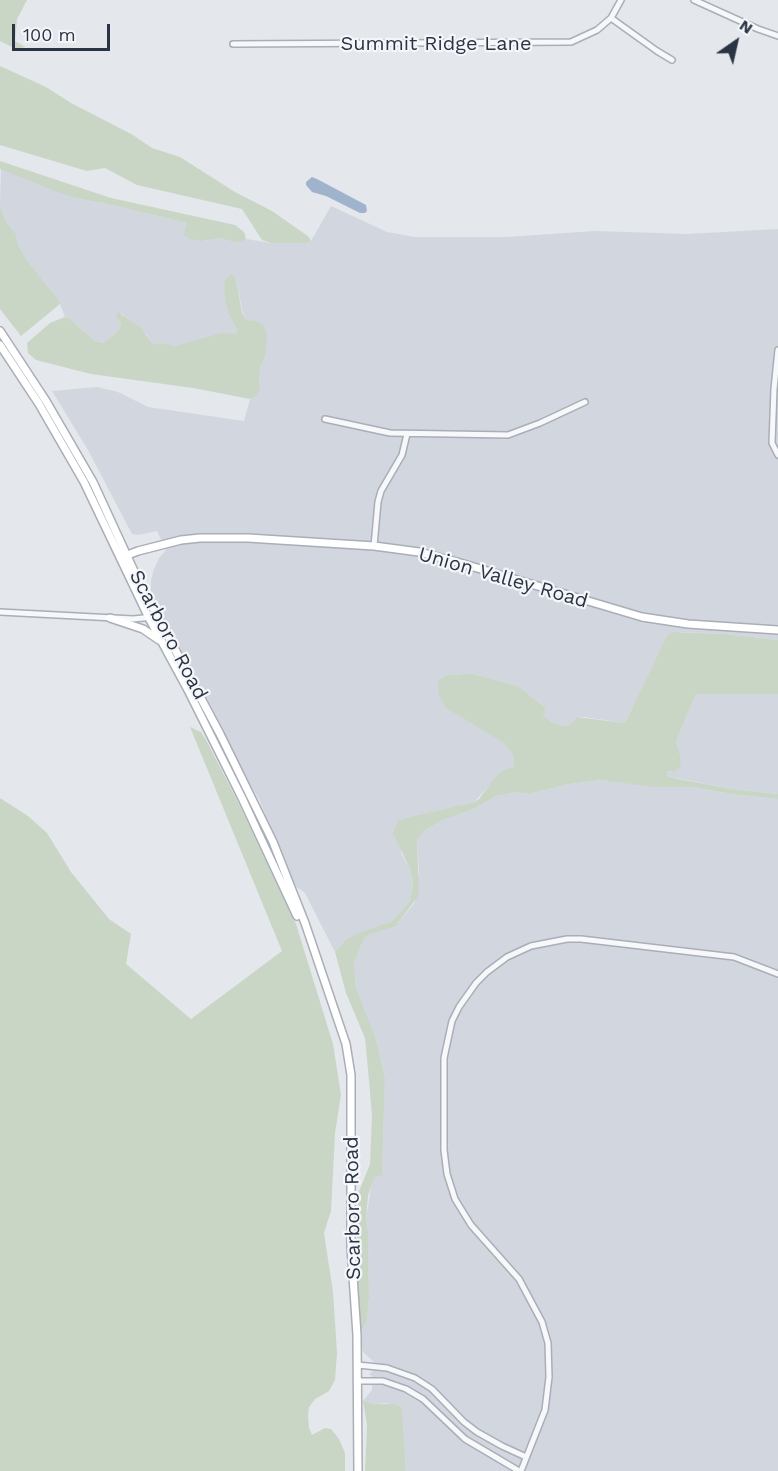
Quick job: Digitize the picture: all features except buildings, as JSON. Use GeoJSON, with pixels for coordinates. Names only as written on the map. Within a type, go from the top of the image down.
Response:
{"type":"FeatureCollection","features":[{"type":"Feature","properties":{"kind":"main road","name":"Scarboro Road"},"geometry":{"type":"LineString","coordinates":[[1,332],[71,442],[93,482],[124,557]]}},
{"type":"Feature","properties":{"kind":"main road","name":"Scarboro Road"},"geometry":{"type":"LineString","coordinates":[[0,345],[60,439],[124,557],[153,617],[220,734],[273,843],[305,923],[346,1044],[351,1075],[351,1247],[358,1365],[358,1471]]}},
{"type":"Feature","properties":{"kind":"main road","name":"Union Valley Road"},"geometry":{"type":"LineString","coordinates":[[124,557],[181,540],[200,538],[248,538],[374,546],[419,552],[457,562],[642,617],[688,624],[778,630]]}},
{"type":"Feature","properties":{"kind":"main road","name":"Scarboro Road"},"geometry":{"type":"LineString","coordinates":[[153,617],[162,642],[252,820],[314,951]]}},
{"type":"Feature","properties":{"kind":"main road"},"geometry":{"type":"LineString","coordinates":[[110,618],[143,629],[162,642]]}},
{"type":"Feature","properties":{"kind":"street","name":"Summit Ridge Lane"},"geometry":{"type":"LineString","coordinates":[[233,44],[571,42],[597,30],[611,18],[621,0]]}},
{"type":"Feature","properties":{"kind":"street"},"geometry":{"type":"LineString","coordinates":[[694,0],[778,36]]}},
{"type":"Feature","properties":{"kind":"street"},"geometry":{"type":"LineString","coordinates":[[611,18],[672,60]]}},
{"type":"Feature","properties":{"kind":"street"},"geometry":{"type":"LineString","coordinates":[[778,350],[772,443],[778,456]]}},
{"type":"Feature","properties":{"kind":"street"},"geometry":{"type":"LineString","coordinates":[[325,419],[390,433],[508,435],[585,402]]}},
{"type":"Feature","properties":{"kind":"street"},"geometry":{"type":"LineString","coordinates":[[374,546],[381,491],[402,455],[407,434]]}},
{"type":"Feature","properties":{"kind":"street"},"geometry":{"type":"LineString","coordinates":[[0,612],[133,619],[153,617]]}},
{"type":"Feature","properties":{"kind":"street"},"geometry":{"type":"LineString","coordinates":[[358,1381],[383,1382],[406,1389],[423,1399],[465,1439],[520,1471],[545,1410],[548,1394],[548,1343],[542,1322],[519,1279],[471,1225],[455,1199],[447,1174],[443,1142],[444,1058],[452,1021],[476,983],[507,957],[531,946],[567,939],[734,957],[778,974]]}},
{"type":"Feature","properties":{"kind":"street"},"geometry":{"type":"LineString","coordinates":[[358,1365],[396,1370],[421,1382],[477,1432],[526,1457]]}},
{"type":"Feature","properties":{"kind":"shaded area"},"geometry":{"type":"Polygon","coordinates":[[[1,168],[80,199],[183,222],[203,241],[221,238],[242,242],[246,239],[271,243],[307,243],[311,241],[331,206],[387,232],[415,237],[507,237],[595,231],[688,234],[778,229],[778,640],[681,632],[666,637],[625,723],[577,717],[569,725],[562,726],[553,723],[543,715],[546,708],[518,686],[473,674],[466,676],[457,674],[457,713],[505,744],[513,755],[514,768],[504,770],[474,802],[413,816],[401,853],[410,869],[413,881],[410,901],[391,922],[345,940],[335,952],[305,893],[294,885],[259,799],[246,781],[151,599],[153,572],[159,558],[166,550],[157,531],[132,534],[88,450],[52,391],[97,387],[118,392],[148,407],[244,421],[250,399],[256,396],[260,384],[252,322],[247,320],[243,313],[236,279],[229,275],[224,282],[228,313],[237,330],[237,335],[176,346],[154,345],[147,335],[121,313],[119,322],[121,325],[118,331],[103,343],[95,341],[65,317],[58,299],[26,259],[18,244],[16,234],[7,223],[0,207],[1,168]]]}},
{"type":"Feature","properties":{"kind":"shaded area"},"geometry":{"type":"Polygon","coordinates":[[[696,694],[778,694],[778,794],[731,789],[667,776],[667,771],[674,772],[681,758],[676,741],[696,694]]]}},
{"type":"Feature","properties":{"kind":"shaded area"},"geometry":{"type":"Polygon","coordinates":[[[601,780],[694,787],[778,799],[778,1471],[406,1471],[402,1407],[363,1401],[372,1390],[372,1376],[369,1374],[373,1371],[374,1362],[363,1352],[361,1341],[361,1331],[367,1321],[369,1298],[366,1220],[372,1181],[382,1175],[385,1078],[376,1039],[356,987],[354,963],[364,939],[370,934],[395,927],[415,902],[419,871],[417,840],[424,831],[443,820],[474,809],[496,796],[516,792],[529,794],[569,784],[601,780]]]}},
{"type":"Feature","properties":{"kind":"green space"},"geometry":{"type":"Polygon","coordinates":[[[0,0],[27,0],[17,19],[15,41],[25,47],[16,49],[0,41],[0,0]]]}},
{"type":"Feature","properties":{"kind":"green space"},"geometry":{"type":"Polygon","coordinates":[[[0,66],[46,87],[152,148],[180,157],[235,192],[272,211],[309,237],[311,241],[271,243],[262,240],[242,209],[137,185],[105,168],[87,171],[0,145],[0,66]]]}},
{"type":"Feature","properties":{"kind":"green space"},"geometry":{"type":"Polygon","coordinates":[[[0,161],[111,198],[235,225],[244,232],[246,239],[242,242],[235,242],[221,238],[203,241],[190,239],[184,235],[186,224],[183,222],[60,193],[0,169],[0,161]]]}},
{"type":"Feature","properties":{"kind":"green space"},"geometry":{"type":"Polygon","coordinates":[[[0,207],[7,223],[16,234],[18,244],[26,259],[60,304],[21,336],[0,309],[0,207]]]}},
{"type":"Feature","properties":{"kind":"green space"},"geometry":{"type":"Polygon","coordinates":[[[229,275],[233,275],[236,279],[242,313],[247,320],[263,325],[267,335],[265,356],[259,369],[260,389],[256,396],[250,399],[193,388],[91,374],[36,360],[28,353],[27,343],[50,323],[65,317],[95,341],[103,343],[118,331],[121,325],[116,316],[118,312],[140,327],[154,345],[160,343],[176,346],[222,333],[237,334],[228,313],[225,297],[224,282],[229,275]]]}},
{"type":"Feature","properties":{"kind":"green space"},"geometry":{"type":"Polygon","coordinates":[[[672,632],[726,634],[778,640],[778,694],[696,694],[676,741],[681,758],[680,767],[674,772],[667,771],[667,776],[731,789],[778,794],[778,799],[694,787],[653,787],[601,780],[569,784],[529,794],[516,792],[496,796],[474,809],[443,820],[424,831],[417,840],[419,895],[395,927],[370,934],[364,939],[354,963],[356,987],[376,1039],[385,1078],[382,1175],[374,1178],[368,1196],[366,1220],[369,1298],[367,1321],[361,1331],[358,1314],[358,1194],[370,1164],[372,1116],[365,1038],[346,993],[335,952],[345,940],[391,922],[410,901],[413,881],[410,869],[393,833],[398,821],[474,802],[479,799],[497,775],[514,767],[513,755],[505,744],[445,707],[439,694],[438,681],[447,675],[473,674],[518,686],[546,708],[543,715],[553,723],[562,726],[569,725],[577,717],[625,723],[666,637],[672,632]]]}},
{"type":"Feature","properties":{"kind":"green space"},"geometry":{"type":"Polygon","coordinates":[[[190,727],[201,732],[206,740],[296,924],[333,1044],[341,1095],[335,1133],[331,1211],[324,1233],[333,1292],[337,1353],[335,1380],[329,1391],[315,1399],[309,1407],[308,1415],[312,1435],[325,1428],[331,1429],[339,1439],[345,1453],[345,1471],[0,1471],[0,798],[28,816],[47,833],[71,872],[109,919],[131,934],[126,964],[191,1019],[282,951],[190,727]]]}},
{"type":"Feature","properties":{"kind":"green space"},"geometry":{"type":"Polygon","coordinates":[[[363,1401],[402,1407],[406,1471],[365,1471],[367,1425],[363,1401]]]}},
{"type":"Feature","properties":{"kind":"water"},"geometry":{"type":"Polygon","coordinates":[[[312,177],[366,205],[367,211],[360,213],[326,196],[312,192],[306,182],[312,177]]]}}]}
